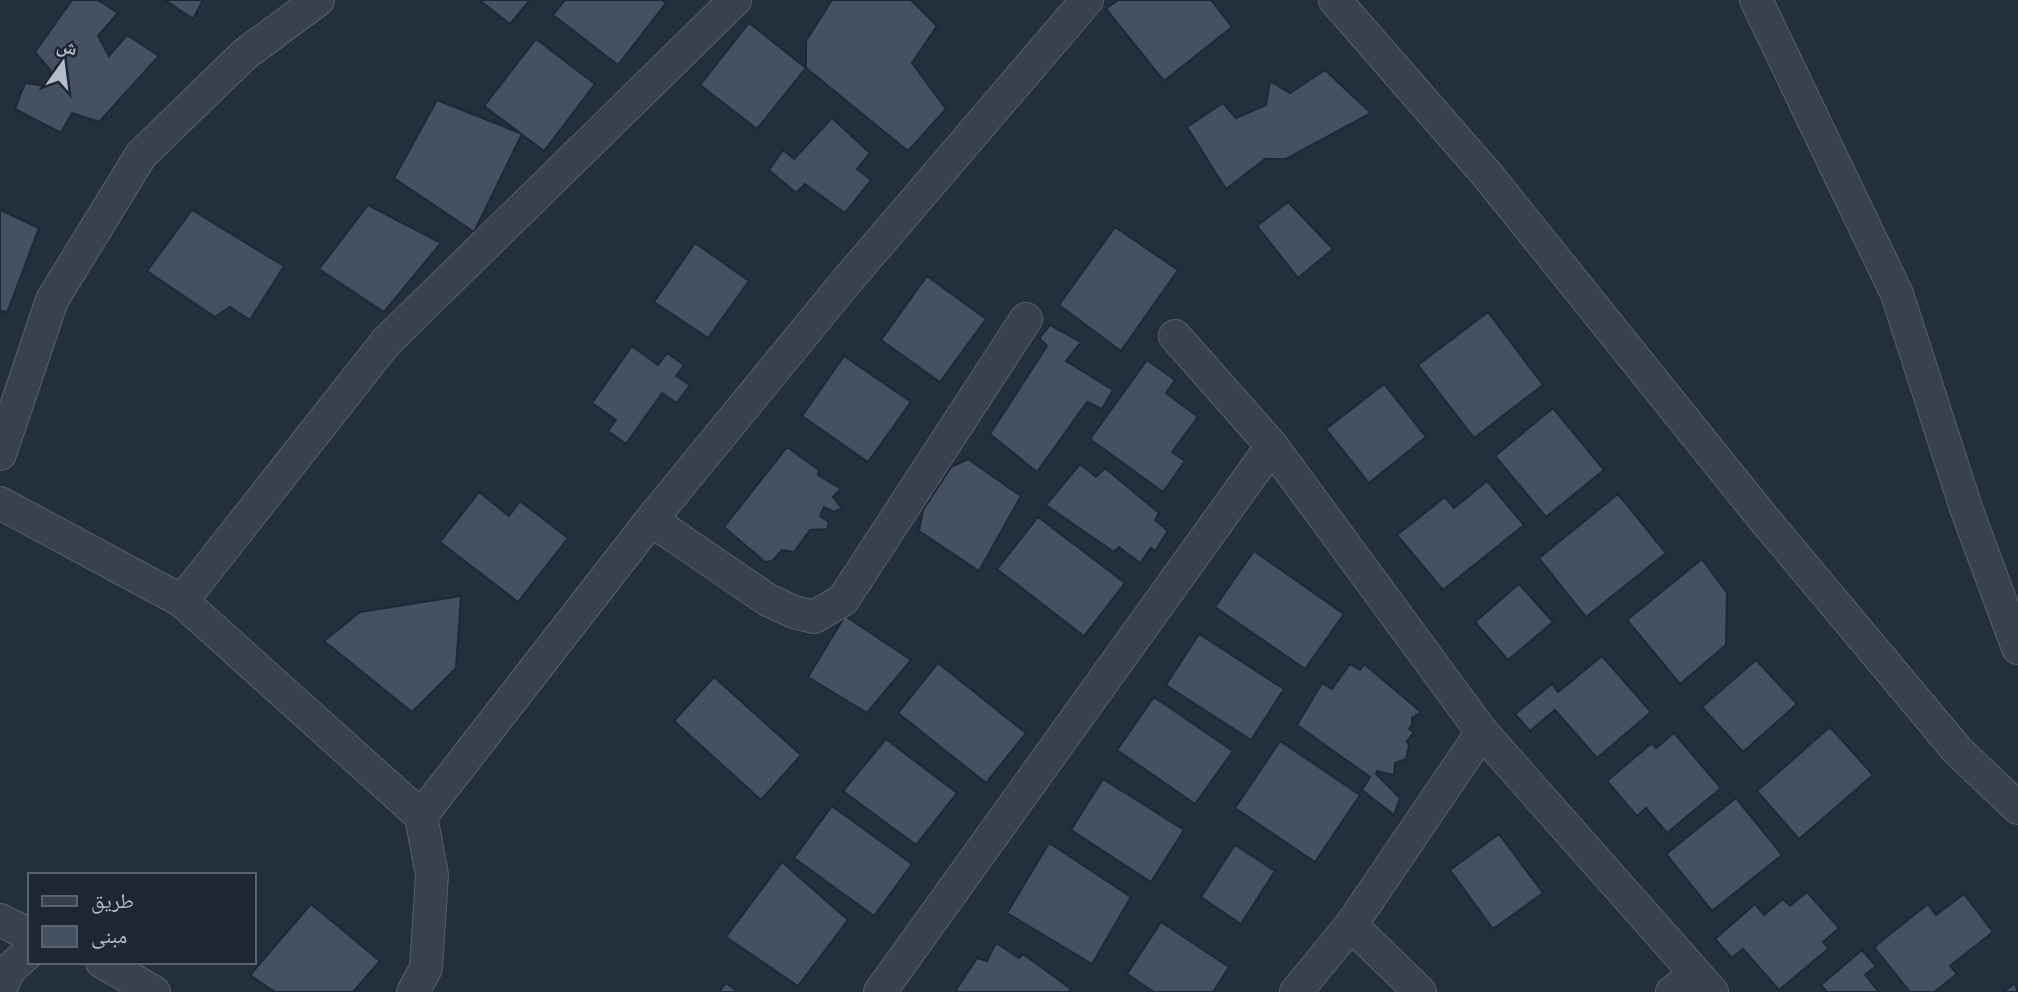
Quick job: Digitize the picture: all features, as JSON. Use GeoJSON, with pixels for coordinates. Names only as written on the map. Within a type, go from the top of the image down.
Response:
{"type":"FeatureCollection","features":[{"type":"Feature","properties":{"kind":"street"},"geometry":{"type":"LineString","coordinates":[[0,454],[52,300],[141,155],[245,54],[318,0]]}},
{"type":"Feature","properties":{"kind":"street"},"geometry":{"type":"LineString","coordinates":[[182,601],[387,342],[735,0]]}},
{"type":"Feature","properties":{"kind":"street"},"geometry":{"type":"LineString","coordinates":[[421,816],[651,520],[845,283],[1087,0]]}},
{"type":"Feature","properties":{"kind":"street"},"geometry":{"type":"LineString","coordinates":[[1335,0],[1489,177],[1759,513],[1958,751],[2018,808]]}},
{"type":"Feature","properties":{"kind":"street"},"geometry":{"type":"LineString","coordinates":[[1756,0],[1897,295],[1966,509],[2018,648]]}},
{"type":"Feature","properties":{"kind":"street"},"geometry":{"type":"LineString","coordinates":[[651,520],[768,600],[794,612],[814,617],[843,600],[1026,319]]}},
{"type":"Feature","properties":{"kind":"street"},"geometry":{"type":"LineString","coordinates":[[1174,336],[1272,446],[1482,732],[1694,986]]}},
{"type":"Feature","properties":{"kind":"street"},"geometry":{"type":"LineString","coordinates":[[880,992],[1272,446]]}},
{"type":"Feature","properties":{"kind":"street"},"geometry":{"type":"LineString","coordinates":[[0,503],[182,601],[421,816],[432,875],[426,968],[413,992]]}},
{"type":"Feature","properties":{"kind":"street"},"geometry":{"type":"LineString","coordinates":[[1296,992],[1351,925],[1482,732]]}},
{"type":"Feature","properties":{"kind":"street"},"geometry":{"type":"LineString","coordinates":[[0,920],[28,934]]}},
{"type":"Feature","properties":{"kind":"street"},"geometry":{"type":"LineString","coordinates":[[1351,925],[1420,992]]}},
{"type":"Feature","properties":{"kind":"street"},"geometry":{"type":"LineString","coordinates":[[0,990],[9,970],[28,953]]}},
{"type":"Feature","properties":{"kind":"street"},"geometry":{"type":"LineString","coordinates":[[106,964],[155,992]]}},
{"type":"Feature","properties":{"kind":"building"},"geometry":{"type":"Polygon","coordinates":[[[72,0],[98,0],[118,13],[98,36],[109,56],[127,35],[159,56],[99,122],[72,113],[61,133],[15,109],[25,83],[47,86],[51,71],[35,52],[72,0]]]}},
{"type":"Feature","properties":{"kind":"building"},"geometry":{"type":"Polygon","coordinates":[[[165,0],[203,0],[193,19],[165,0]]]}},
{"type":"Feature","properties":{"kind":"building"},"geometry":{"type":"Polygon","coordinates":[[[479,0],[530,0],[510,24],[479,0]]]}},
{"type":"Feature","properties":{"kind":"building"},"geometry":{"type":"Polygon","coordinates":[[[565,0],[662,0],[666,3],[618,65],[553,15],[565,0]]]}},
{"type":"Feature","properties":{"kind":"building"},"geometry":{"type":"Polygon","coordinates":[[[832,0],[911,0],[937,26],[912,63],[946,109],[908,151],[806,68],[806,41],[832,0]]]}},
{"type":"Feature","properties":{"kind":"building"},"geometry":{"type":"Polygon","coordinates":[[[1118,0],[1211,0],[1232,27],[1164,81],[1106,9],[1118,0]]]}},
{"type":"Feature","properties":{"kind":"building"},"geometry":{"type":"Polygon","coordinates":[[[749,23],[806,68],[757,129],[700,85],[749,23]]]}},
{"type":"Feature","properties":{"kind":"building"},"geometry":{"type":"Polygon","coordinates":[[[536,39],[595,84],[544,151],[484,106],[536,39]]]}},
{"type":"Feature","properties":{"kind":"building"},"geometry":{"type":"Polygon","coordinates":[[[1325,70],[1371,113],[1286,159],[1265,159],[1226,189],[1187,127],[1223,103],[1236,118],[1266,105],[1270,81],[1290,93],[1325,70]]]}},
{"type":"Feature","properties":{"kind":"building"},"geometry":{"type":"Polygon","coordinates":[[[437,100],[522,134],[474,232],[394,178],[437,100]]]}},
{"type":"Feature","properties":{"kind":"building"},"geometry":{"type":"Polygon","coordinates":[[[832,118],[870,153],[857,169],[871,180],[845,213],[805,184],[796,193],[769,170],[783,150],[794,159],[832,118]]]}},
{"type":"Feature","properties":{"kind":"building"},"geometry":{"type":"Polygon","coordinates":[[[1288,202],[1333,249],[1298,278],[1257,226],[1288,202]]]}},
{"type":"Feature","properties":{"kind":"building"},"geometry":{"type":"Polygon","coordinates":[[[368,205],[441,243],[384,312],[319,269],[368,205]]]}},
{"type":"Feature","properties":{"kind":"building"},"geometry":{"type":"Polygon","coordinates":[[[0,210],[39,228],[7,313],[0,310],[0,210]]]}},
{"type":"Feature","properties":{"kind":"building"},"geometry":{"type":"Polygon","coordinates":[[[192,210],[284,266],[250,320],[230,307],[215,317],[147,271],[192,210]]]}},
{"type":"Feature","properties":{"kind":"building"},"geometry":{"type":"Polygon","coordinates":[[[1115,227],[1178,270],[1121,351],[1059,305],[1115,227]]]}},
{"type":"Feature","properties":{"kind":"building"},"geometry":{"type":"Polygon","coordinates":[[[695,243],[749,281],[708,338],[654,302],[695,243]]]}},
{"type":"Feature","properties":{"kind":"building"},"geometry":{"type":"Polygon","coordinates":[[[927,276],[986,319],[940,382],[881,340],[927,276]]]}},
{"type":"Feature","properties":{"kind":"building"},"geometry":{"type":"Polygon","coordinates":[[[1488,312],[1543,385],[1474,438],[1418,365],[1488,312]]]}},
{"type":"Feature","properties":{"kind":"building"},"geometry":{"type":"Polygon","coordinates":[[[1050,325],[1081,342],[1066,361],[1113,390],[1102,409],[1087,402],[1037,472],[990,434],[1047,346],[1039,338],[1050,325]]]}},
{"type":"Feature","properties":{"kind":"building"},"geometry":{"type":"Polygon","coordinates":[[[632,346],[658,365],[667,353],[684,365],[676,376],[690,385],[677,403],[662,393],[626,444],[608,431],[616,420],[592,403],[632,346]]]}},
{"type":"Feature","properties":{"kind":"building"},"geometry":{"type":"Polygon","coordinates":[[[844,356],[911,402],[868,462],[802,416],[844,356]]]}},
{"type":"Feature","properties":{"kind":"building"},"geometry":{"type":"Polygon","coordinates":[[[1147,360],[1175,380],[1166,393],[1198,417],[1172,452],[1185,461],[1163,492],[1090,439],[1147,360]]]}},
{"type":"Feature","properties":{"kind":"building"},"geometry":{"type":"Polygon","coordinates":[[[1384,384],[1426,437],[1369,483],[1326,429],[1384,384]]]}},
{"type":"Feature","properties":{"kind":"building"},"geometry":{"type":"Polygon","coordinates":[[[1553,408],[1604,470],[1546,517],[1495,456],[1553,408]]]}},
{"type":"Feature","properties":{"kind":"building"},"geometry":{"type":"Polygon","coordinates":[[[787,447],[819,470],[818,475],[841,489],[833,497],[842,508],[834,512],[824,507],[820,516],[829,522],[827,529],[810,530],[794,552],[782,550],[772,561],[765,562],[724,527],[787,447]]]}},
{"type":"Feature","properties":{"kind":"building"},"geometry":{"type":"Polygon","coordinates":[[[968,459],[1021,496],[979,571],[919,531],[923,510],[951,467],[968,459]]]}},
{"type":"Feature","properties":{"kind":"building"},"geometry":{"type":"Polygon","coordinates":[[[1080,464],[1096,477],[1105,468],[1159,513],[1155,520],[1168,531],[1155,551],[1151,548],[1140,563],[1119,547],[1114,552],[1046,505],[1080,464]]]}},
{"type":"Feature","properties":{"kind":"building"},"geometry":{"type":"Polygon","coordinates":[[[1487,481],[1524,525],[1443,590],[1397,535],[1445,497],[1454,508],[1487,481]]]}},
{"type":"Feature","properties":{"kind":"building"},"geometry":{"type":"Polygon","coordinates":[[[479,492],[509,516],[520,501],[568,538],[518,602],[440,542],[479,492]]]}},
{"type":"Feature","properties":{"kind":"building"},"geometry":{"type":"Polygon","coordinates":[[[1618,494],[1666,553],[1586,617],[1539,558],[1618,494]]]}},
{"type":"Feature","properties":{"kind":"building"},"geometry":{"type":"Polygon","coordinates":[[[1038,517],[1125,583],[1084,636],[997,569],[1038,517]]]}},
{"type":"Feature","properties":{"kind":"building"},"geometry":{"type":"Polygon","coordinates":[[[1254,551],[1344,614],[1305,669],[1215,607],[1254,551]]]}},
{"type":"Feature","properties":{"kind":"building"},"geometry":{"type":"Polygon","coordinates":[[[1702,559],[1727,593],[1726,645],[1680,684],[1627,620],[1702,559]]]}},
{"type":"Feature","properties":{"kind":"building"},"geometry":{"type":"Polygon","coordinates":[[[1519,584],[1553,622],[1508,660],[1475,622],[1519,584]]]}},
{"type":"Feature","properties":{"kind":"building"},"geometry":{"type":"Polygon","coordinates":[[[461,596],[456,668],[412,712],[324,641],[360,612],[461,596]]]}},
{"type":"Feature","properties":{"kind":"building"},"geometry":{"type":"Polygon","coordinates":[[[845,616],[911,660],[867,713],[808,677],[845,616]]]}},
{"type":"Feature","properties":{"kind":"building"},"geometry":{"type":"Polygon","coordinates":[[[1199,634],[1284,689],[1251,740],[1166,685],[1199,634]]]}},
{"type":"Feature","properties":{"kind":"building"},"geometry":{"type":"Polygon","coordinates":[[[1602,656],[1651,712],[1597,758],[1555,710],[1530,731],[1515,714],[1552,684],[1558,692],[1602,656]]]}},
{"type":"Feature","properties":{"kind":"building"},"geometry":{"type":"Polygon","coordinates":[[[1756,660],[1797,704],[1743,752],[1702,707],[1756,660]]]}},
{"type":"Feature","properties":{"kind":"building"},"geometry":{"type":"Polygon","coordinates":[[[938,663],[1026,733],[986,783],[898,713],[938,663]]]}},
{"type":"Feature","properties":{"kind":"building"},"geometry":{"type":"Polygon","coordinates":[[[1350,664],[1360,670],[1364,664],[1421,712],[1412,718],[1409,729],[1414,732],[1407,741],[1409,746],[1406,759],[1395,763],[1394,775],[1377,771],[1376,774],[1400,798],[1394,815],[1362,790],[1370,777],[1297,725],[1322,683],[1332,689],[1350,664]]]}},
{"type":"Feature","properties":{"kind":"building"},"geometry":{"type":"Polygon","coordinates":[[[714,677],[801,755],[761,800],[674,721],[714,677]]]}},
{"type":"Feature","properties":{"kind":"building"},"geometry":{"type":"Polygon","coordinates":[[[1154,697],[1233,751],[1195,804],[1117,750],[1154,697]]]}},
{"type":"Feature","properties":{"kind":"building"},"geometry":{"type":"Polygon","coordinates":[[[1830,727],[1873,775],[1799,839],[1757,791],[1830,727]]]}},
{"type":"Feature","properties":{"kind":"building"},"geometry":{"type":"Polygon","coordinates":[[[1674,733],[1721,788],[1667,833],[1646,808],[1637,816],[1607,781],[1652,743],[1656,748],[1674,733]]]}},
{"type":"Feature","properties":{"kind":"building"},"geometry":{"type":"Polygon","coordinates":[[[886,739],[957,793],[916,845],[843,791],[886,739]]]}},
{"type":"Feature","properties":{"kind":"building"},"geometry":{"type":"Polygon","coordinates":[[[1280,741],[1360,795],[1315,862],[1235,808],[1280,741]]]}},
{"type":"Feature","properties":{"kind":"building"},"geometry":{"type":"Polygon","coordinates":[[[1103,779],[1184,830],[1151,882],[1071,830],[1103,779]]]}},
{"type":"Feature","properties":{"kind":"building"},"geometry":{"type":"Polygon","coordinates":[[[1736,798],[1782,855],[1712,911],[1666,854],[1736,798]]]}},
{"type":"Feature","properties":{"kind":"building"},"geometry":{"type":"Polygon","coordinates":[[[832,806],[912,864],[874,916],[794,858],[832,806]]]}},
{"type":"Feature","properties":{"kind":"building"},"geometry":{"type":"Polygon","coordinates":[[[1499,834],[1543,893],[1493,929],[1450,870],[1499,834]]]}},
{"type":"Feature","properties":{"kind":"building"},"geometry":{"type":"Polygon","coordinates":[[[1049,843],[1131,897],[1092,964],[1007,913],[1049,843]]]}},
{"type":"Feature","properties":{"kind":"building"},"geometry":{"type":"Polygon","coordinates":[[[1235,845],[1275,871],[1241,924],[1201,897],[1235,845]]]}},
{"type":"Feature","properties":{"kind":"building"},"geometry":{"type":"Polygon","coordinates":[[[782,862],[848,920],[798,986],[726,937],[782,862]]]}},
{"type":"Feature","properties":{"kind":"building"},"geometry":{"type":"Polygon","coordinates":[[[1807,892],[1839,928],[1823,942],[1829,948],[1779,990],[1743,949],[1732,958],[1715,939],[1755,904],[1764,915],[1783,899],[1790,906],[1807,892]]]}},
{"type":"Feature","properties":{"kind":"building"},"geometry":{"type":"Polygon","coordinates":[[[1964,894],[1993,932],[1950,966],[1957,974],[1934,992],[1910,992],[1874,947],[1928,904],[1936,915],[1964,894]]]}},
{"type":"Feature","properties":{"kind":"building"},"geometry":{"type":"Polygon","coordinates":[[[311,904],[380,961],[353,992],[275,992],[250,975],[311,904]]]}},
{"type":"Feature","properties":{"kind":"building"},"geometry":{"type":"Polygon","coordinates":[[[1161,922],[1229,967],[1213,992],[1154,992],[1127,974],[1161,922]]]}},
{"type":"Feature","properties":{"kind":"building"},"geometry":{"type":"Polygon","coordinates":[[[996,943],[1019,958],[1023,954],[1071,989],[1069,992],[956,990],[977,958],[987,961],[996,943]]]}},
{"type":"Feature","properties":{"kind":"building"},"geometry":{"type":"Polygon","coordinates":[[[1862,950],[1876,966],[1865,975],[1879,992],[1827,992],[1821,985],[1862,950]]]}},
{"type":"Feature","properties":{"kind":"building"},"geometry":{"type":"Polygon","coordinates":[[[726,983],[738,992],[719,992],[726,983]]]}},
{"type":"Feature","properties":{"kind":"building"},"geometry":{"type":"Polygon","coordinates":[[[2015,983],[2018,992],[2003,992],[2015,983]]]}}]}
